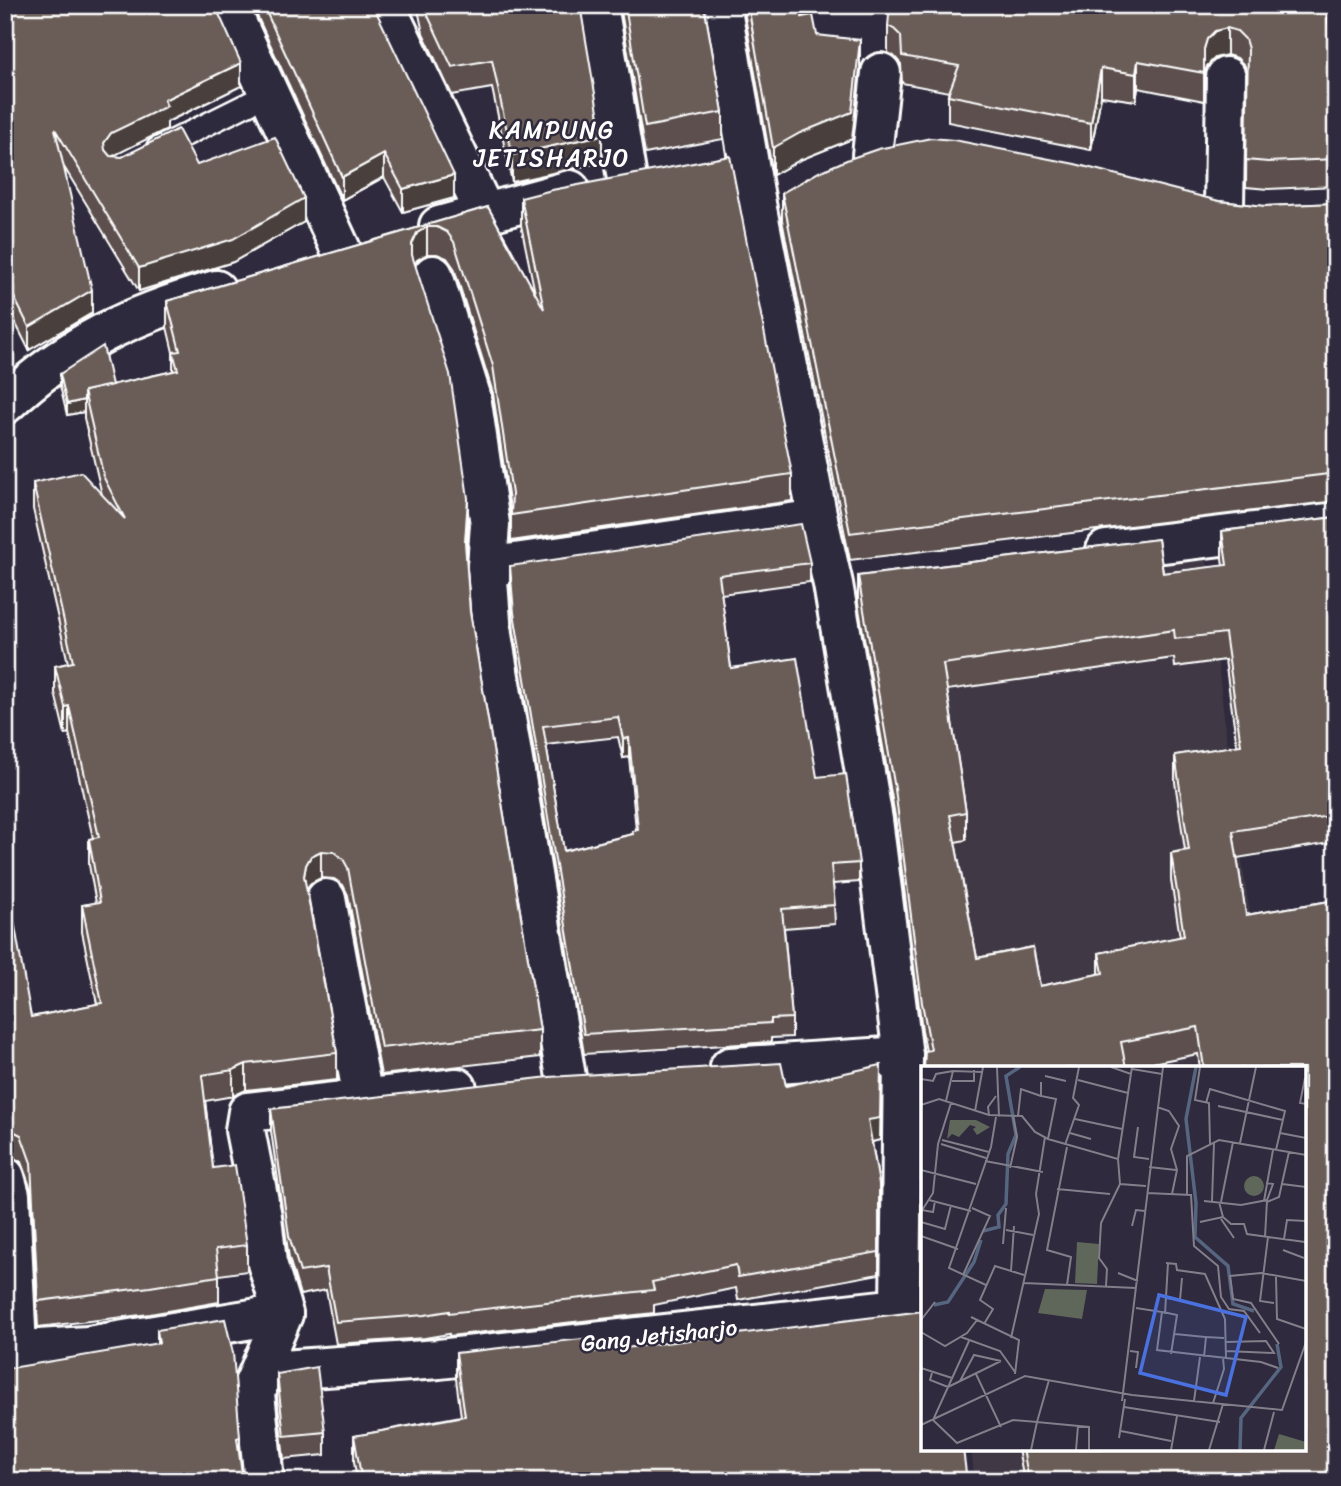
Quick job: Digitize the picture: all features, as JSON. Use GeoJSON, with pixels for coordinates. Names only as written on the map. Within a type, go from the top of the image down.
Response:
{"type":"FeatureCollection","features":[{"type":"Feature","properties":{"kind":"street"},"geometry":{"type":"LineString","coordinates":[[385,5],[485,213]]}},
{"type":"Feature","properties":{"kind":"street"},"geometry":{"type":"LineString","coordinates":[[598,5],[628,179]]}},
{"type":"Feature","properties":{"kind":"street"},"geometry":{"type":"LineString","coordinates":[[701,1068],[903,1056],[873,820],[847,582],[818,519],[772,200],[734,159],[721,5]]}},
{"type":"Feature","properties":{"kind":"street"},"geometry":{"type":"LineString","coordinates":[[229,8],[268,94],[374,244]]}},
{"type":"Feature","properties":{"kind":"street"},"geometry":{"type":"LineString","coordinates":[[881,73],[856,161],[911,146]]}},
{"type":"Feature","properties":{"kind":"street"},"geometry":{"type":"LineString","coordinates":[[1183,197],[1240,209],[1226,77]]}},
{"type":"Feature","properties":{"kind":"street"},"geometry":{"type":"LineString","coordinates":[[306,263],[547,195],[667,171]]}},
{"type":"Feature","properties":{"kind":"street"},"geometry":{"type":"LineString","coordinates":[[433,275],[471,396],[490,524],[487,567],[492,635],[550,1078],[607,1074]]}},
{"type":"Feature","properties":{"kind":"street"},"geometry":{"type":"LineString","coordinates":[[5,404],[25,385],[68,353],[112,327],[158,307],[246,281]]}},
{"type":"Feature","properties":{"kind":"street"},"geometry":{"type":"LineString","coordinates":[[487,567],[818,519]]}},
{"type":"Feature","properties":{"kind":"street"},"geometry":{"type":"LineString","coordinates":[[1068,555],[1336,522]]}},
{"type":"Feature","properties":{"kind":"street"},"geometry":{"type":"LineString","coordinates":[[326,899],[363,1098]]}},
{"type":"Feature","properties":{"kind":"street","name":"Gang Jetisharjo"},"geometry":{"type":"LineString","coordinates":[[254,1384],[282,1370],[439,1359],[900,1308],[903,1056]]}},
{"type":"Feature","properties":{"kind":"street"},"geometry":{"type":"LineString","coordinates":[[264,1481],[254,1384],[283,1314],[267,1263],[262,1217],[245,1130],[248,1112],[494,1084]]}},
{"type":"Feature","properties":{"kind":"street"},"geometry":{"type":"LineString","coordinates":[[5,1177],[10,1195],[11,1350],[88,1346],[283,1314]]}},
{"type":"Feature","properties":{"kind":"lane"},"geometry":{"type":"LineString","coordinates":[[142,156],[268,94]]}},
{"type":"Feature","properties":{"kind":"shaded area"},"geometry":{"type":"Polygon","coordinates":[[[1206,552],[1234,809],[1273,1065],[1336,1056],[1336,1481],[975,1481],[971,1451],[1306,1451],[1306,1066],[921,1066],[921,1096],[853,613],[867,592],[1206,552]]]}},
{"type":"Feature","properties":{"kind":"building"},"geometry":{"type":"Polygon","coordinates":[[[5,5],[215,5],[241,63],[164,100],[167,106],[111,133],[104,143],[105,150],[110,156],[122,157],[178,129],[197,165],[275,137],[304,198],[233,239],[139,268],[55,129],[92,290],[29,327],[5,279],[5,5]]]}},
{"type":"Feature","properties":{"kind":"building"},"geometry":{"type":"Polygon","coordinates":[[[263,5],[373,5],[454,175],[403,189],[384,154],[342,177],[263,5]]]}},
{"type":"Feature","properties":{"kind":"building"},"geometry":{"type":"Polygon","coordinates":[[[423,5],[580,5],[602,135],[512,155],[492,60],[452,67],[423,5]]]}},
{"type":"Feature","properties":{"kind":"building"},"geometry":{"type":"Polygon","coordinates":[[[625,5],[704,5],[723,112],[645,127],[625,5]]]}},
{"type":"Feature","properties":{"kind":"building"},"geometry":{"type":"Polygon","coordinates":[[[748,5],[803,5],[802,17],[813,15],[817,35],[860,40],[852,112],[800,133],[773,148],[748,5]]]}},
{"type":"Feature","properties":{"kind":"building"},"geometry":{"type":"Polygon","coordinates":[[[890,5],[1326,5],[1333,61],[1336,61],[1336,159],[1268,162],[1246,160],[1248,49],[1245,39],[1237,31],[1227,28],[1215,31],[1207,39],[1204,49],[1204,73],[1138,61],[1136,74],[1101,68],[1091,123],[948,95],[959,66],[902,56],[901,36],[888,26],[890,5]]]}},
{"type":"Feature","properties":{"kind":"building"},"geometry":{"type":"Polygon","coordinates":[[[931,138],[954,140],[1075,164],[1219,201],[1265,206],[1336,203],[1336,473],[850,533],[782,193],[849,159],[878,149],[931,138]]]}},
{"type":"Feature","properties":{"kind":"building"},"geometry":{"type":"Polygon","coordinates":[[[730,156],[792,474],[511,515],[512,494],[493,366],[454,242],[447,232],[437,227],[427,227],[417,233],[412,244],[412,255],[450,374],[468,498],[465,542],[470,612],[540,1030],[381,1048],[348,868],[343,859],[334,852],[321,851],[311,856],[304,876],[337,1053],[246,1064],[233,1070],[202,1075],[213,1168],[235,1165],[247,1245],[216,1249],[219,1276],[38,1301],[31,1163],[21,1135],[5,1129],[5,913],[7,922],[14,921],[31,1017],[102,1003],[82,905],[100,902],[89,839],[99,837],[69,706],[65,707],[55,666],[73,662],[33,483],[81,472],[125,519],[104,478],[84,391],[178,370],[173,352],[180,351],[167,301],[488,207],[544,309],[521,198],[730,156]]]}},
{"type":"Feature","properties":{"kind":"building"},"geometry":{"type":"Polygon","coordinates":[[[103,346],[112,385],[84,391],[84,400],[67,404],[60,374],[103,346]]]}},
{"type":"Feature","properties":{"kind":"building"},"geometry":{"type":"Polygon","coordinates":[[[1336,517],[1336,815],[1233,831],[1246,915],[1336,900],[1336,1481],[1029,1481],[1023,1451],[1306,1451],[1306,1066],[1204,1066],[1198,1027],[1121,1042],[1126,1066],[924,1066],[925,1051],[931,1050],[922,1003],[895,789],[858,576],[1158,539],[1163,573],[1227,565],[1222,531],[1336,517]],[[1174,630],[943,664],[966,812],[950,815],[977,958],[1033,947],[1040,986],[1103,973],[1099,953],[1184,936],[1171,853],[1189,850],[1175,755],[1241,745],[1225,633],[1175,639],[1174,630]]]}},
{"type":"Feature","properties":{"kind":"building"},"geometry":{"type":"Polygon","coordinates":[[[801,524],[810,563],[719,575],[731,668],[797,658],[817,777],[846,774],[859,863],[831,865],[835,905],[782,909],[792,1018],[771,1019],[771,1023],[584,1034],[514,613],[510,566],[801,524]],[[618,717],[543,726],[564,851],[633,834],[632,831],[638,830],[629,738],[623,739],[618,717]]]}},
{"type":"Feature","properties":{"kind":"building"},"geometry":{"type":"Polygon","coordinates":[[[781,1063],[786,1086],[881,1065],[880,1118],[868,1120],[879,1184],[879,1252],[738,1277],[736,1265],[652,1282],[654,1290],[449,1313],[336,1322],[326,1268],[300,1272],[289,1236],[271,1109],[549,1077],[781,1063]]]}},
{"type":"Feature","properties":{"kind":"building"},"geometry":{"type":"Polygon","coordinates":[[[921,1311],[921,1451],[963,1451],[967,1481],[362,1481],[354,1436],[465,1416],[456,1353],[591,1338],[593,1352],[921,1311]]]}},
{"type":"Feature","properties":{"kind":"building"},"geometry":{"type":"Polygon","coordinates":[[[225,1319],[233,1353],[240,1437],[237,1438],[243,1481],[5,1481],[5,1369],[159,1343],[157,1330],[225,1319]]]}},
{"type":"Feature","properties":{"kind":"building"},"geometry":{"type":"Polygon","coordinates":[[[317,1367],[325,1432],[284,1436],[277,1374],[317,1367]]]}},
{"type":"Feature","properties":{"kind":"district","name":"KAMPUNG JETISHARJO"},"geometry":{"type":"Point","coordinates":[552,144]}}]}
